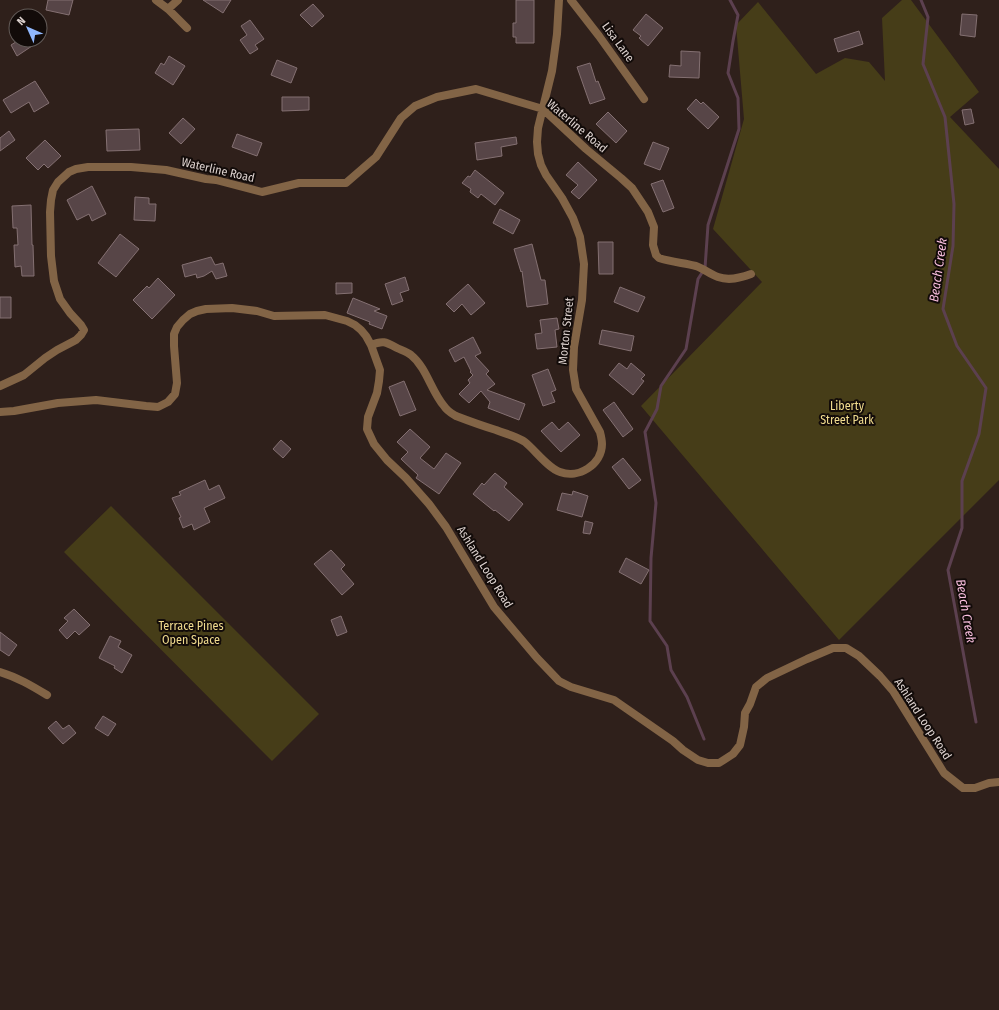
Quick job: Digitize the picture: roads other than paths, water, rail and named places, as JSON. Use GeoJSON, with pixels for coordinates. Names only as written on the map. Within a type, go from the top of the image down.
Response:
{"type":"FeatureCollection","features":[{"type":"Feature","properties":{"kind":"street"},"geometry":{"type":"LineString","coordinates":[[156,0],[168,9],[187,28]]}},
{"type":"Feature","properties":{"kind":"street"},"geometry":{"type":"LineString","coordinates":[[168,9],[178,0]]}},
{"type":"Feature","properties":{"kind":"street","name":"Morton Street"},"geometry":{"type":"LineString","coordinates":[[371,344],[386,342],[410,355],[424,371],[443,406],[449,412],[456,416],[515,436],[558,472],[568,475],[580,473],[595,462],[600,454],[602,438],[576,388],[573,370],[574,347],[582,300],[584,264],[580,237],[568,209],[546,175],[538,154],[538,128],[552,71],[557,34],[559,0]]}},
{"type":"Feature","properties":{"kind":"street","name":"Lisa Lane"},"geometry":{"type":"LineString","coordinates":[[570,0],[599,36],[644,99]]}},
{"type":"Feature","properties":{"kind":"street","name":"Waterline Road"},"geometry":{"type":"LineString","coordinates":[[0,386],[15,380],[57,350],[76,340],[84,330],[60,299],[54,281],[51,256],[51,200],[58,182],[69,172],[88,167],[131,167],[159,170],[216,180],[262,192],[299,183],[346,183],[376,157],[401,118],[415,106],[437,97],[476,89],[543,109],[632,188],[648,212],[654,227],[652,245],[659,258],[697,267],[718,277],[728,279],[739,278],[751,274]]}},
{"type":"Feature","properties":{"kind":"street","name":"Ashland Loop Road"},"geometry":{"type":"LineString","coordinates":[[0,412],[83,400],[96,400],[158,407],[168,402],[175,394],[177,382],[174,334],[177,327],[183,320],[190,314],[197,311],[206,309],[232,308],[245,309],[274,316],[325,315],[347,321],[355,325],[366,336],[371,344],[380,370],[377,393],[368,417],[367,429],[374,444],[387,460],[406,478],[429,504],[446,527],[494,607],[537,658],[559,681],[571,687],[614,700],[673,740],[683,750],[698,760],[708,763],[719,763],[733,754],[740,745],[745,713],[756,687],[767,678],[807,659],[833,648],[846,648],[859,656],[893,691],[944,773],[963,788],[975,788],[989,783],[999,782]]}},
{"type":"Feature","properties":{"kind":"street"},"geometry":{"type":"LineString","coordinates":[[0,672],[26,682],[47,695]]}},
{"type":"Feature","properties":{"kind":"waterway"},"geometry":{"type":"LineString","coordinates":[[704,739],[687,697],[671,670],[667,646],[650,621],[651,558],[656,503],[645,432],[657,409],[661,386],[686,349],[698,279],[705,268],[708,225],[739,129],[738,98],[728,73],[738,15],[730,0]]}},
{"type":"Feature","properties":{"kind":"waterway","name":"Beach Creek"},"geometry":{"type":"LineString","coordinates":[[921,0],[928,17],[923,64],[945,117],[954,204],[953,246],[943,309],[957,346],[986,388],[979,434],[962,481],[962,528],[948,570],[976,722]]}},
{"type":"Feature","properties":{"kind":"park label","name":"Liberty Street Park"},"geometry":{"type":"Point","coordinates":[847,413]}},
{"type":"Feature","properties":{"kind":"park label","name":"Terrace Pines Open Space"},"geometry":{"type":"Point","coordinates":[191,633]}}]}
